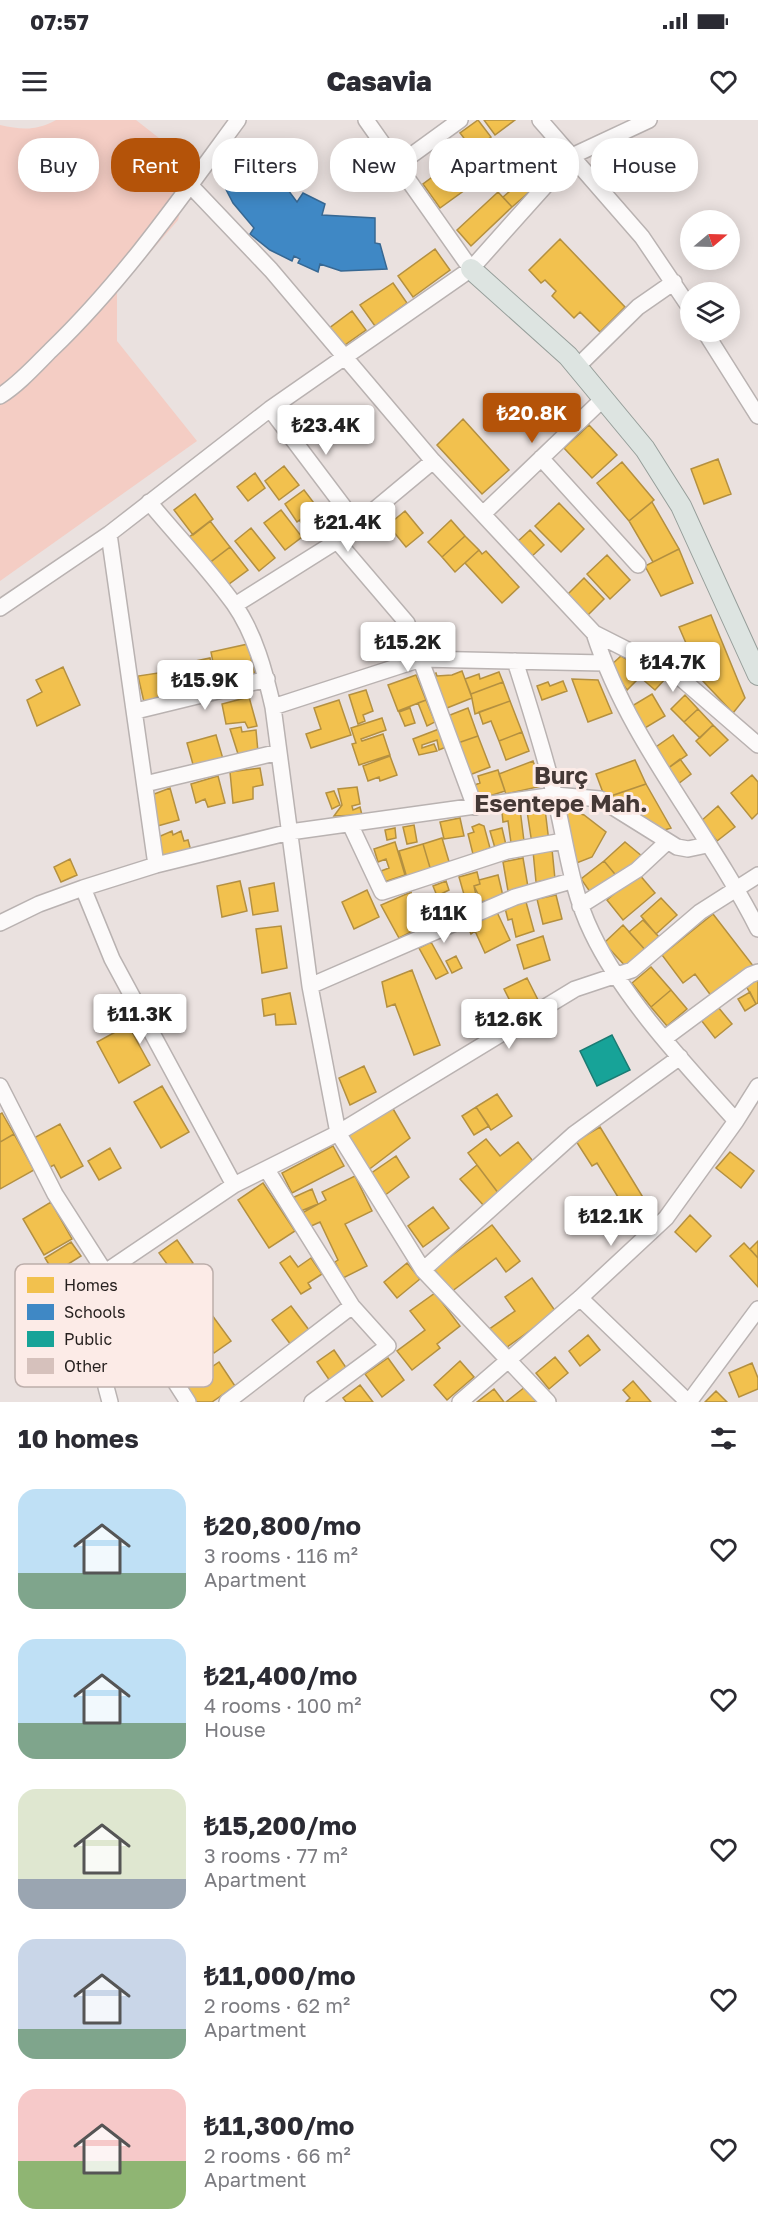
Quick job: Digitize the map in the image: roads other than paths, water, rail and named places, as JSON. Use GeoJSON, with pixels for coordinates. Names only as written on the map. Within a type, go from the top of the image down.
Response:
{"type":"FeatureCollection","features":[{"type":"Feature","properties":{"kind":"main road"},"geometry":{"type":"LineString","coordinates":[[471,269],[578,366],[645,448],[681,506],[758,675]]}},
{"type":"Feature","properties":{"kind":"street"},"geometry":{"type":"LineString","coordinates":[[200,171],[238,120]]}},
{"type":"Feature","properties":{"kind":"street"},"geometry":{"type":"LineString","coordinates":[[366,120],[379,138]]}},
{"type":"Feature","properties":{"kind":"street"},"geometry":{"type":"LineString","coordinates":[[417,151],[460,120]]}},
{"type":"Feature","properties":{"kind":"street"},"geometry":{"type":"LineString","coordinates":[[540,120],[556,138]]}},
{"type":"Feature","properties":{"kind":"street"},"geometry":{"type":"LineString","coordinates":[[579,153],[649,120]]}},
{"type":"Feature","properties":{"kind":"street"},"geometry":{"type":"LineString","coordinates":[[579,164],[642,237],[680,292]]}},
{"type":"Feature","properties":{"kind":"street"},"geometry":{"type":"LineString","coordinates":[[0,396],[12,388],[65,337],[119,277],[184,192]]}},
{"type":"Feature","properties":{"kind":"street"},"geometry":{"type":"LineString","coordinates":[[197,192],[271,270],[433,461],[594,633],[677,675],[758,745]]}},
{"type":"Feature","properties":{"kind":"street"},"geometry":{"type":"LineString","coordinates":[[417,192],[471,269]]}},
{"type":"Feature","properties":{"kind":"street"},"geometry":{"type":"LineString","coordinates":[[0,608],[109,534],[270,409],[471,269],[499,241],[541,192]]}},
{"type":"Feature","properties":{"kind":"street"},"geometry":{"type":"LineString","coordinates":[[578,366],[638,307],[674,282]]}},
{"type":"Feature","properties":{"kind":"street"},"geometry":{"type":"LineString","coordinates":[[711,342],[758,416]]}},
{"type":"Feature","properties":{"kind":"street"},"geometry":{"type":"LineString","coordinates":[[483,514],[604,398]]}},
{"type":"Feature","properties":{"kind":"street"},"geometry":{"type":"LineString","coordinates":[[270,409],[356,523]]}},
{"type":"Feature","properties":{"kind":"street"},"geometry":{"type":"LineString","coordinates":[[541,458],[638,565]]}},
{"type":"Feature","properties":{"kind":"street"},"geometry":{"type":"LineString","coordinates":[[235,605],[337,541],[433,461]]}},
{"type":"Feature","properties":{"kind":"street"},"geometry":{"type":"LineString","coordinates":[[149,502],[235,605],[255,643],[267,679],[273,707],[310,986],[338,1133],[423,1270],[548,1402]]}},
{"type":"Feature","properties":{"kind":"street"},"geometry":{"type":"LineString","coordinates":[[109,534],[136,711],[156,866]]}},
{"type":"Feature","properties":{"kind":"street"},"geometry":{"type":"LineString","coordinates":[[337,541],[407,623],[475,807]]}},
{"type":"Feature","properties":{"kind":"street"},"geometry":{"type":"LineString","coordinates":[[594,633],[603,663],[650,754],[707,845],[736,886],[758,928]]}},
{"type":"Feature","properties":{"kind":"street"},"geometry":{"type":"LineString","coordinates":[[273,707],[421,659],[603,663]]}},
{"type":"Feature","properties":{"kind":"street"},"geometry":{"type":"LineString","coordinates":[[515,661],[555,795],[571,881],[592,934],[615,975],[680,1057],[736,1121]]}},
{"type":"Feature","properties":{"kind":"street"},"geometry":{"type":"LineString","coordinates":[[136,711],[267,679]]}},
{"type":"Feature","properties":{"kind":"street"},"geometry":{"type":"LineString","coordinates":[[145,784],[279,752]]}},
{"type":"Feature","properties":{"kind":"street"},"geometry":{"type":"LineString","coordinates":[[0,923],[39,904],[83,888],[156,866],[290,832],[555,795],[600,799],[667,842],[688,849],[707,845]]}},
{"type":"Feature","properties":{"kind":"street"},"geometry":{"type":"LineString","coordinates":[[350,824],[382,892],[507,851],[563,841]]}},
{"type":"Feature","properties":{"kind":"street"},"geometry":{"type":"LineString","coordinates":[[580,906],[637,870],[667,842]]}},
{"type":"Feature","properties":{"kind":"street"},"geometry":{"type":"LineString","coordinates":[[117,1264],[234,1185],[338,1133],[575,989],[632,970],[700,912],[736,886],[758,875]]}},
{"type":"Feature","properties":{"kind":"street"},"geometry":{"type":"LineString","coordinates":[[310,986],[515,897],[571,881]]}},
{"type":"Feature","properties":{"kind":"street"},"geometry":{"type":"LineString","coordinates":[[83,888],[112,959],[234,1185]]}},
{"type":"Feature","properties":{"kind":"street"},"geometry":{"type":"LineString","coordinates":[[665,1038],[750,975],[758,972]]}},
{"type":"Feature","properties":{"kind":"street"},"geometry":{"type":"LineString","coordinates":[[423,1270],[574,1134],[680,1057]]}},
{"type":"Feature","properties":{"kind":"street"},"geometry":{"type":"LineString","coordinates":[[0,1086],[56,1194],[99,1264]]}},
{"type":"Feature","properties":{"kind":"street"},"geometry":{"type":"LineString","coordinates":[[462,1401],[580,1298],[666,1218],[736,1121],[758,1086]]}},
{"type":"Feature","properties":{"kind":"street"},"geometry":{"type":"LineString","coordinates":[[267,1170],[352,1306],[388,1346],[312,1402]]}},
{"type":"Feature","properties":{"kind":"street"},"geometry":{"type":"LineString","coordinates":[[580,1298],[689,1402],[758,1309]]}},
{"type":"Feature","properties":{"kind":"street"},"geometry":{"type":"LineString","coordinates":[[227,1402],[352,1306]]}},
{"type":"Feature","properties":{"kind":"street"},"geometry":{"type":"LineString","coordinates":[[106,1387],[110,1402]]}},
{"type":"Feature","properties":{"kind":"street"},"geometry":{"type":"LineString","coordinates":[[178,1387],[188,1402]]}},
{"type":"Feature","properties":{"kind":"district","name":"Burç Esentepe Mah."},"geometry":{"type":"Point","coordinates":[561,788]}}]}
